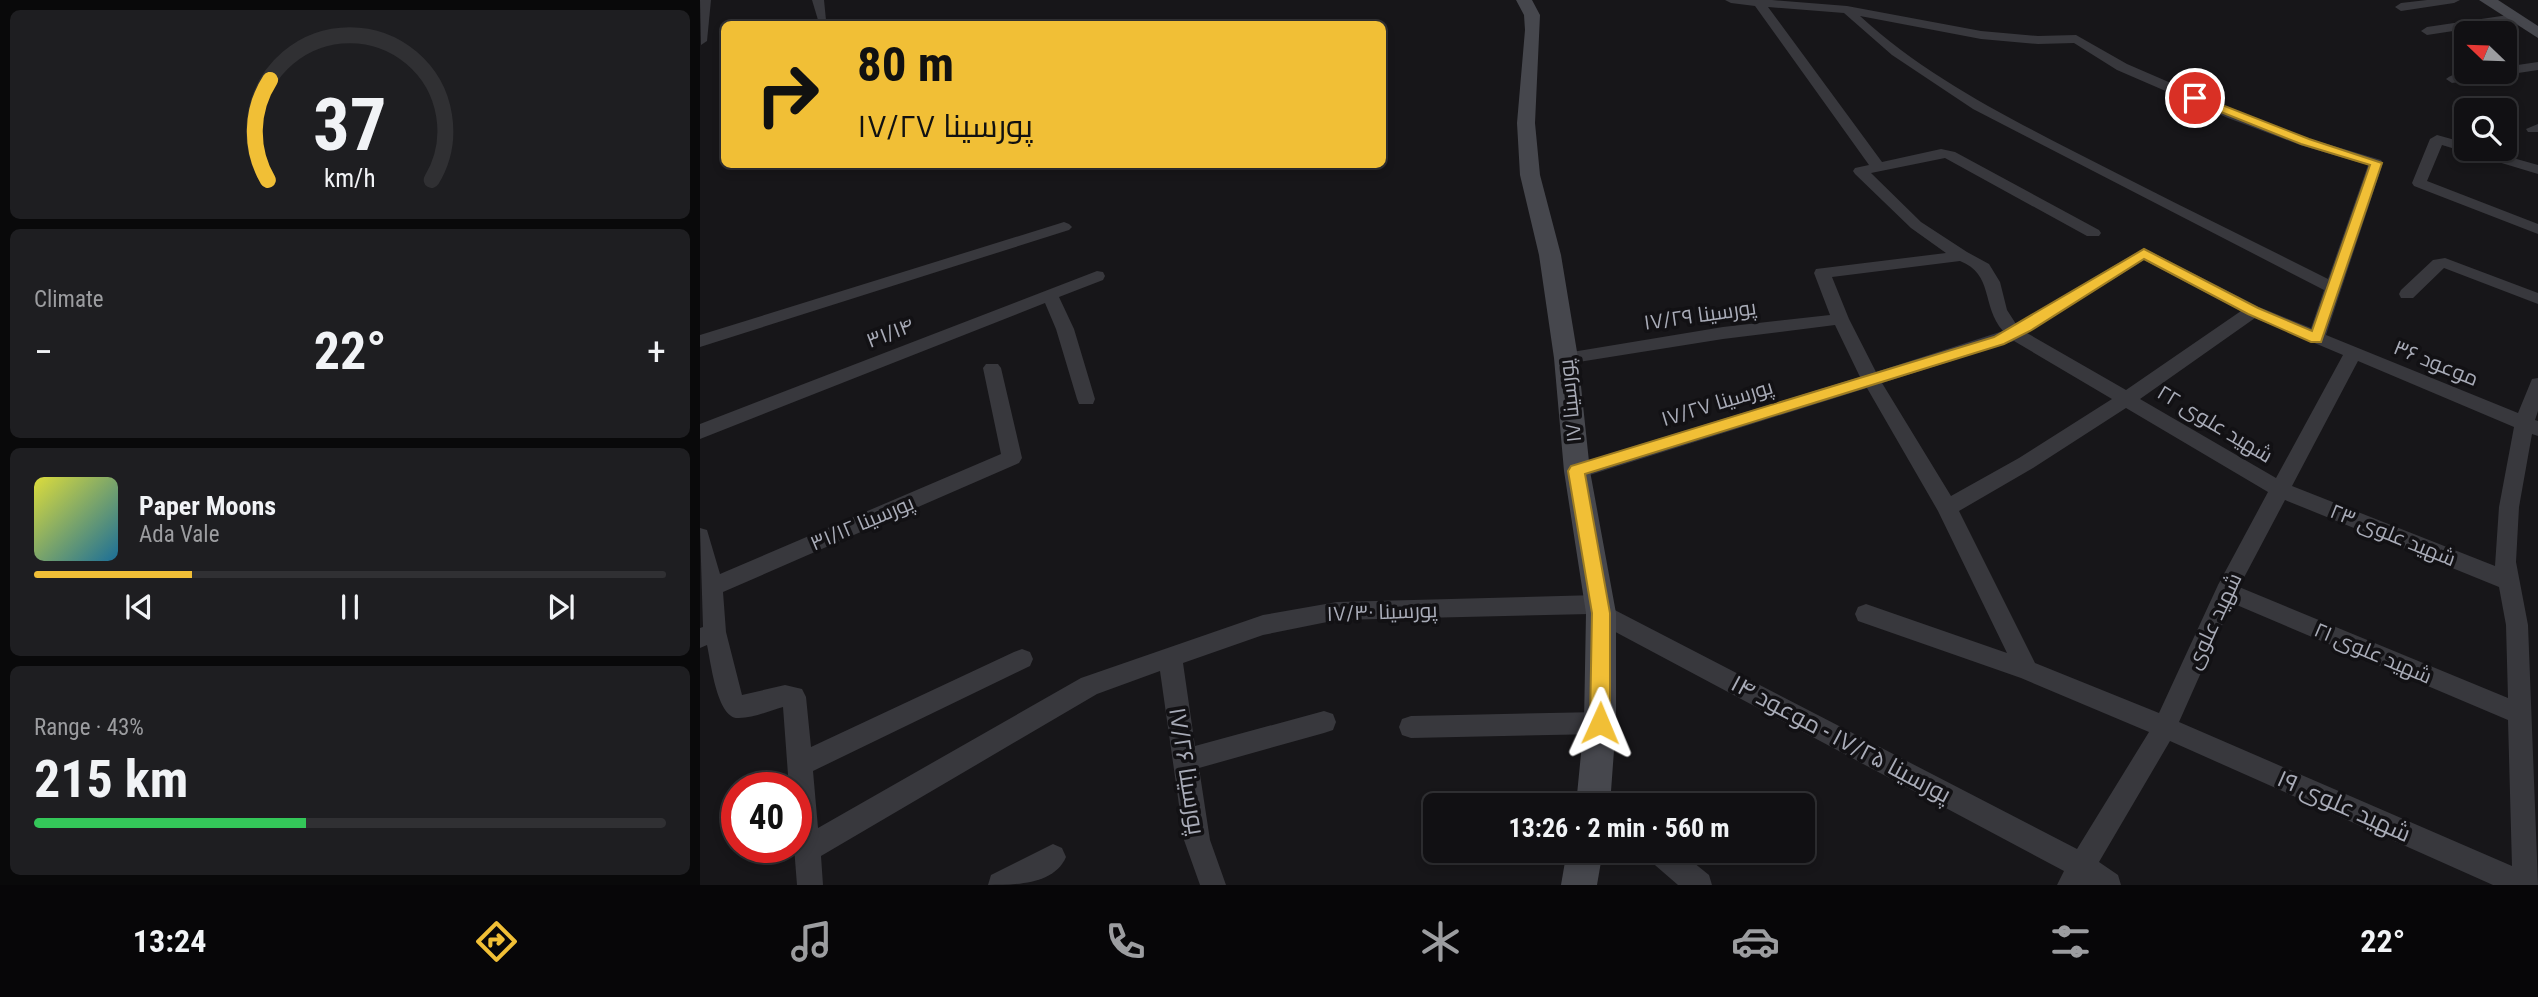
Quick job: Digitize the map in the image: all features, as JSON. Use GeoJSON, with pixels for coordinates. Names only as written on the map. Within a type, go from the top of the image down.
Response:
{"type":"FeatureCollection","features":[{"type":"Feature","properties":{"kind":"street"},"geometry":{"type":"LineString","coordinates":[[701,41],[705,0]]}},
{"type":"Feature","properties":{"kind":"street"},"geometry":{"type":"LineString","coordinates":[[818,0],[822,16]]}},
{"type":"Feature","properties":{"kind":"street","name":"پورسینا ۱۷"},"geometry":{"type":"LineString","coordinates":[[1524,0],[1532,15],[1533,30],[1526,122],[1530,175],[1550,255],[1566,358],[1577,471],[1599,608],[1600,723],[1596,793]]}},
{"type":"Feature","properties":{"kind":"street"},"geometry":{"type":"LineString","coordinates":[[1731,0],[1847,10],[1981,35],[2038,40],[2076,39],[2122,67],[2233,115],[2305,142],[2376,163],[2316,339]]}},
{"type":"Feature","properties":{"kind":"street"},"geometry":{"type":"LineString","coordinates":[[2400,7],[2454,0]]}},
{"type":"Feature","properties":{"kind":"street"},"geometry":{"type":"LineString","coordinates":[[2487,0],[2538,33]]}},
{"type":"Feature","properties":{"kind":"street"},"geometry":{"type":"LineString","coordinates":[[1759,3],[1878,167]]}},
{"type":"Feature","properties":{"kind":"street"},"geometry":{"type":"LineString","coordinates":[[1847,10],[1867,30],[1894,50],[2002,120],[2334,288]]}},
{"type":"Feature","properties":{"kind":"street"},"geometry":{"type":"LineString","coordinates":[[2427,31],[2515,18]]}},
{"type":"Feature","properties":{"kind":"street"},"geometry":{"type":"LineString","coordinates":[[2517,69],[2538,66]]}},
{"type":"Feature","properties":{"kind":"street"},"geometry":{"type":"LineString","coordinates":[[2454,145],[2437,139],[2419,183],[2538,229]]}},
{"type":"Feature","properties":{"kind":"street"},"geometry":{"type":"LineString","coordinates":[[2014,333],[2002,319],[1992,275],[1916,225],[1860,171],[1946,153],[2093,233]]}},
{"type":"Feature","properties":{"kind":"street"},"geometry":{"type":"LineString","coordinates":[[2507,161],[2538,170]]}},
{"type":"Feature","properties":{"kind":"street"},"geometry":{"type":"LineString","coordinates":[[700,341],[1064,227]]}},
{"type":"Feature","properties":{"kind":"street","name":"موعود ۳۶"},"geometry":{"type":"LineString","coordinates":[[2144,253],[2253,311],[2531,426]]}},
{"type":"Feature","properties":{"kind":"street","name":"پورسینا ۱۷/۲۷"},"geometry":{"type":"LineString","coordinates":[[1577,471],[1870,378],[1999,341],[2144,253]]}},
{"type":"Feature","properties":{"kind":"street"},"geometry":{"type":"LineString","coordinates":[[1961,256],[1822,273],[1840,319],[1870,378],[1947,508],[2027,670]]}},
{"type":"Feature","properties":{"kind":"street"},"geometry":{"type":"LineString","coordinates":[[2407,294],[2438,264],[2445,264],[2538,299]]}},
{"type":"Feature","properties":{"kind":"street","name":"۳۱/۱۴"},"geometry":{"type":"LineString","coordinates":[[700,432],[1097,276]]}},
{"type":"Feature","properties":{"kind":"street"},"geometry":{"type":"LineString","coordinates":[[1050,295],[1065,329],[1086,399]]}},
{"type":"Feature","properties":{"kind":"street"},"geometry":{"type":"LineString","coordinates":[[1947,508],[2016,471],[2128,398],[2253,311]]}},
{"type":"Feature","properties":{"kind":"street","name":"پورسینا ۱۷/۲۹"},"geometry":{"type":"LineString","coordinates":[[1566,358],[1723,333],[1840,319]]}},
{"type":"Feature","properties":{"kind":"street","name":"شهید علوی ۲۲"},"geometry":{"type":"LineString","coordinates":[[2014,333],[2279,489]]}},
{"type":"Feature","properties":{"kind":"street","name":"شهید علوی"},"geometry":{"type":"LineString","coordinates":[[2076,875],[2165,727],[2226,591],[2353,353]]}},
{"type":"Feature","properties":{"kind":"street","name":"پورسینا ۳۱/۱۲"},"geometry":{"type":"LineString","coordinates":[[712,587],[1012,458],[992,368]]}},
{"type":"Feature","properties":{"kind":"street"},"geometry":{"type":"LineString","coordinates":[[2525,885],[2517,625],[2505,562],[2509,507],[2531,426],[2538,384]]}},
{"type":"Feature","properties":{"kind":"street","name":"شهید علوی ۲۳"},"geometry":{"type":"LineString","coordinates":[[2279,489],[2508,581]]}},
{"type":"Feature","properties":{"kind":"street"},"geometry":{"type":"LineString","coordinates":[[700,536],[712,587],[708,635],[731,699],[737,708],[794,696],[801,772]]}},
{"type":"Feature","properties":{"kind":"street","name":"شهید علوی ۲۱"},"geometry":{"type":"LineString","coordinates":[[2226,591],[2520,714]]}},
{"type":"Feature","properties":{"kind":"street","name":"پورسینا ۱۷/۳۰"},"geometry":{"type":"LineString","coordinates":[[812,846],[1089,685],[1263,625],[1337,611],[1599,608]]}},
{"type":"Feature","properties":{"kind":"street","name":"پورسینا ۱۷/۲۵ - موعود ۱۴"},"geometry":{"type":"LineString","coordinates":[[1599,608],[2076,875],[2108,885]]}},
{"type":"Feature","properties":{"kind":"street","name":"شهید علوی ۱۹"},"geometry":{"type":"LineString","coordinates":[[1866,614],[2027,670],[2165,727],[2525,885]]}},
{"type":"Feature","properties":{"kind":"street","name":"پورسینا ۱۷/۲۶"},"geometry":{"type":"LineString","coordinates":[[1172,655],[1171,668],[1197,840],[1213,885]]}},
{"type":"Feature","properties":{"kind":"street"},"geometry":{"type":"LineString","coordinates":[[800,765],[1022,659]]}},
{"type":"Feature","properties":{"kind":"street"},"geometry":{"type":"LineString","coordinates":[[1186,760],[1324,722]]}},
{"type":"Feature","properties":{"kind":"street"},"geometry":{"type":"LineString","coordinates":[[1411,727],[1600,723]]}},
{"type":"Feature","properties":{"kind":"street"},"geometry":{"type":"LineString","coordinates":[[1001,885],[1053,857]]}},
{"type":"Feature","properties":{"kind":"street"},"geometry":{"type":"LineString","coordinates":[[808,863],[810,885]]}},
{"type":"Feature","properties":{"kind":"street"},"geometry":{"type":"LineString","coordinates":[[1579,885],[1583,863]]}},
{"type":"Feature","properties":{"kind":"street"},"geometry":{"type":"LineString","coordinates":[[1673,863],[1699,885]]}},
{"type":"Feature","properties":{"kind":"route"},"geometry":{"type":"LineString","coordinates":[[1600,723],[1601,613],[1597,604],[1577,471],[1870,378],[1999,341],[2144,253],[2253,311],[2316,339],[2376,163],[2305,142],[2195,98]]}}]}
